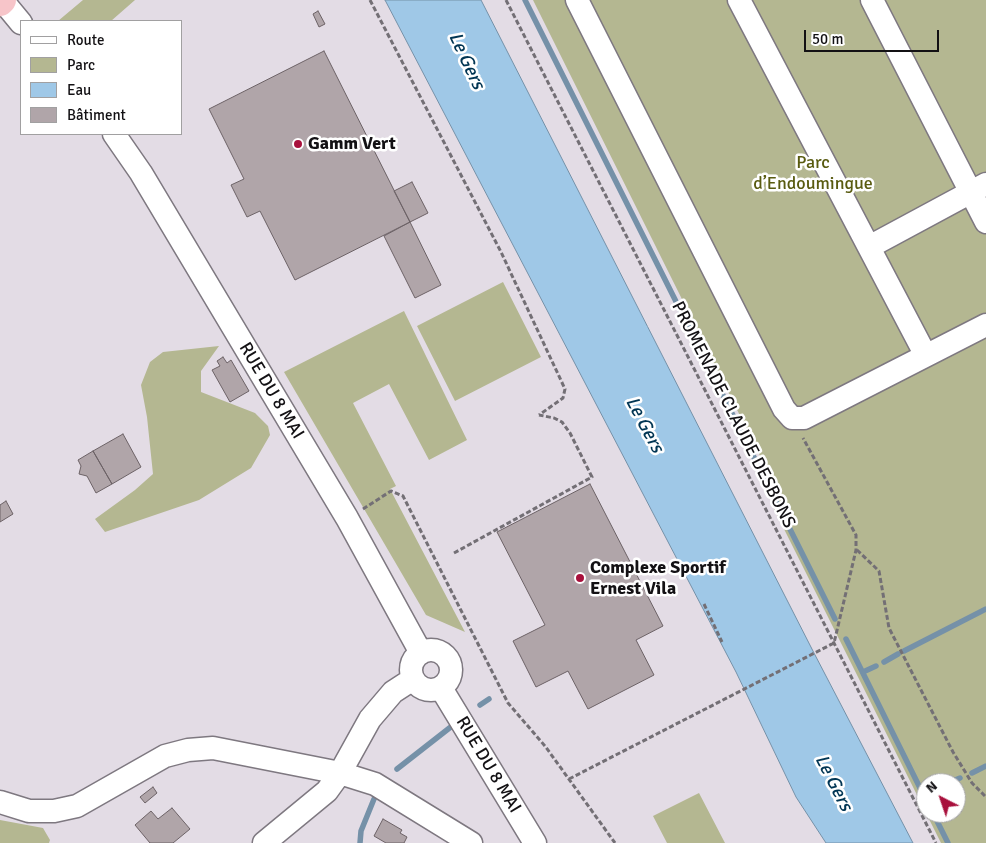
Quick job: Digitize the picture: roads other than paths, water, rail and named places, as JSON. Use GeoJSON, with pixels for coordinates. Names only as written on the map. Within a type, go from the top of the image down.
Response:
{"type":"FeatureCollection","features":[{"type":"Feature","properties":{"kind":"street"},"geometry":{"type":"LineString","coordinates":[[577,0],[784,409],[792,418],[804,418],[925,354],[986,325]]}},
{"type":"Feature","properties":{"kind":"street"},"geometry":{"type":"LineString","coordinates":[[739,0],[925,354]]}},
{"type":"Feature","properties":{"kind":"street"},"geometry":{"type":"LineString","coordinates":[[872,0],[979,188],[986,222]]}},
{"type":"Feature","properties":{"kind":"street"},"geometry":{"type":"LineString","coordinates":[[1,1],[20,22]]}},
{"type":"Feature","properties":{"kind":"street","name":"RUE DU 8 MAI"},"geometry":{"type":"LineString","coordinates":[[115,135],[141,172],[346,518],[421,653]]}},
{"type":"Feature","properties":{"kind":"street"},"geometry":{"type":"LineString","coordinates":[[869,247],[979,188]]}},
{"type":"Feature","properties":{"kind":"street"},"geometry":{"type":"LineString","coordinates":[[433,650],[439,652],[448,660],[451,672],[446,684],[441,688],[425,690],[413,679],[411,667],[421,653],[433,650]]}},
{"type":"Feature","properties":{"kind":"street"},"geometry":{"type":"LineString","coordinates":[[264,843],[313,805],[327,791],[340,773],[370,719],[393,692],[413,679]]}},
{"type":"Feature","properties":{"kind":"street","name":"RUE DU 8 MAI"},"geometry":{"type":"LineString","coordinates":[[441,688],[534,843]]}},
{"type":"Feature","properties":{"kind":"street"},"geometry":{"type":"LineString","coordinates":[[0,802],[29,811],[54,811],[76,806],[166,756],[188,750],[213,748],[340,773],[375,784],[471,843]]}},
{"type":"Feature","properties":{"kind":"water","name":"Le Gers"},"geometry":{"type":"Polygon","coordinates":[[[385,0],[481,0],[913,843],[826,843],[796,797],[736,672],[385,0]]]}},
{"type":"Feature","properties":{"kind":"waterway"},"geometry":{"type":"LineString","coordinates":[[525,0],[835,619]]}},
{"type":"Feature","properties":{"kind":"waterway"},"geometry":{"type":"LineString","coordinates":[[904,651],[986,609]]}},
{"type":"Feature","properties":{"kind":"waterway"},"geometry":{"type":"LineString","coordinates":[[846,639],[916,780]]}},
{"type":"Feature","properties":{"kind":"waterway"},"geometry":{"type":"LineString","coordinates":[[884,662],[898,654]]}},
{"type":"Feature","properties":{"kind":"waterway"},"geometry":{"type":"LineString","coordinates":[[863,672],[876,666]]}},
{"type":"Feature","properties":{"kind":"waterway"},"geometry":{"type":"LineString","coordinates":[[480,705],[489,699]]}},
{"type":"Feature","properties":{"kind":"waterway"},"geometry":{"type":"LineString","coordinates":[[397,769],[452,726]]}},
{"type":"Feature","properties":{"kind":"waterway"},"geometry":{"type":"LineString","coordinates":[[972,773],[986,766]]}},
{"type":"Feature","properties":{"kind":"waterway"},"geometry":{"type":"LineString","coordinates":[[360,843],[361,831],[374,799]]}},
{"type":"Feature","properties":{"kind":"waterway"},"geometry":{"type":"LineString","coordinates":[[938,823],[948,843]]}},
{"type":"Feature","properties":{"kind":"place","name":"Gamm Vert"},"geometry":{"type":"Point","coordinates":[298,144]}},
{"type":"Feature","properties":{"kind":"place","name":"Complexe Sportif Ernest Vila"},"geometry":{"type":"Point","coordinates":[580,578]}},
{"type":"Feature","properties":{"kind":"park label","name":"Parc d’Endoumingue"},"geometry":{"type":"Point","coordinates":[813,173]}}]}
